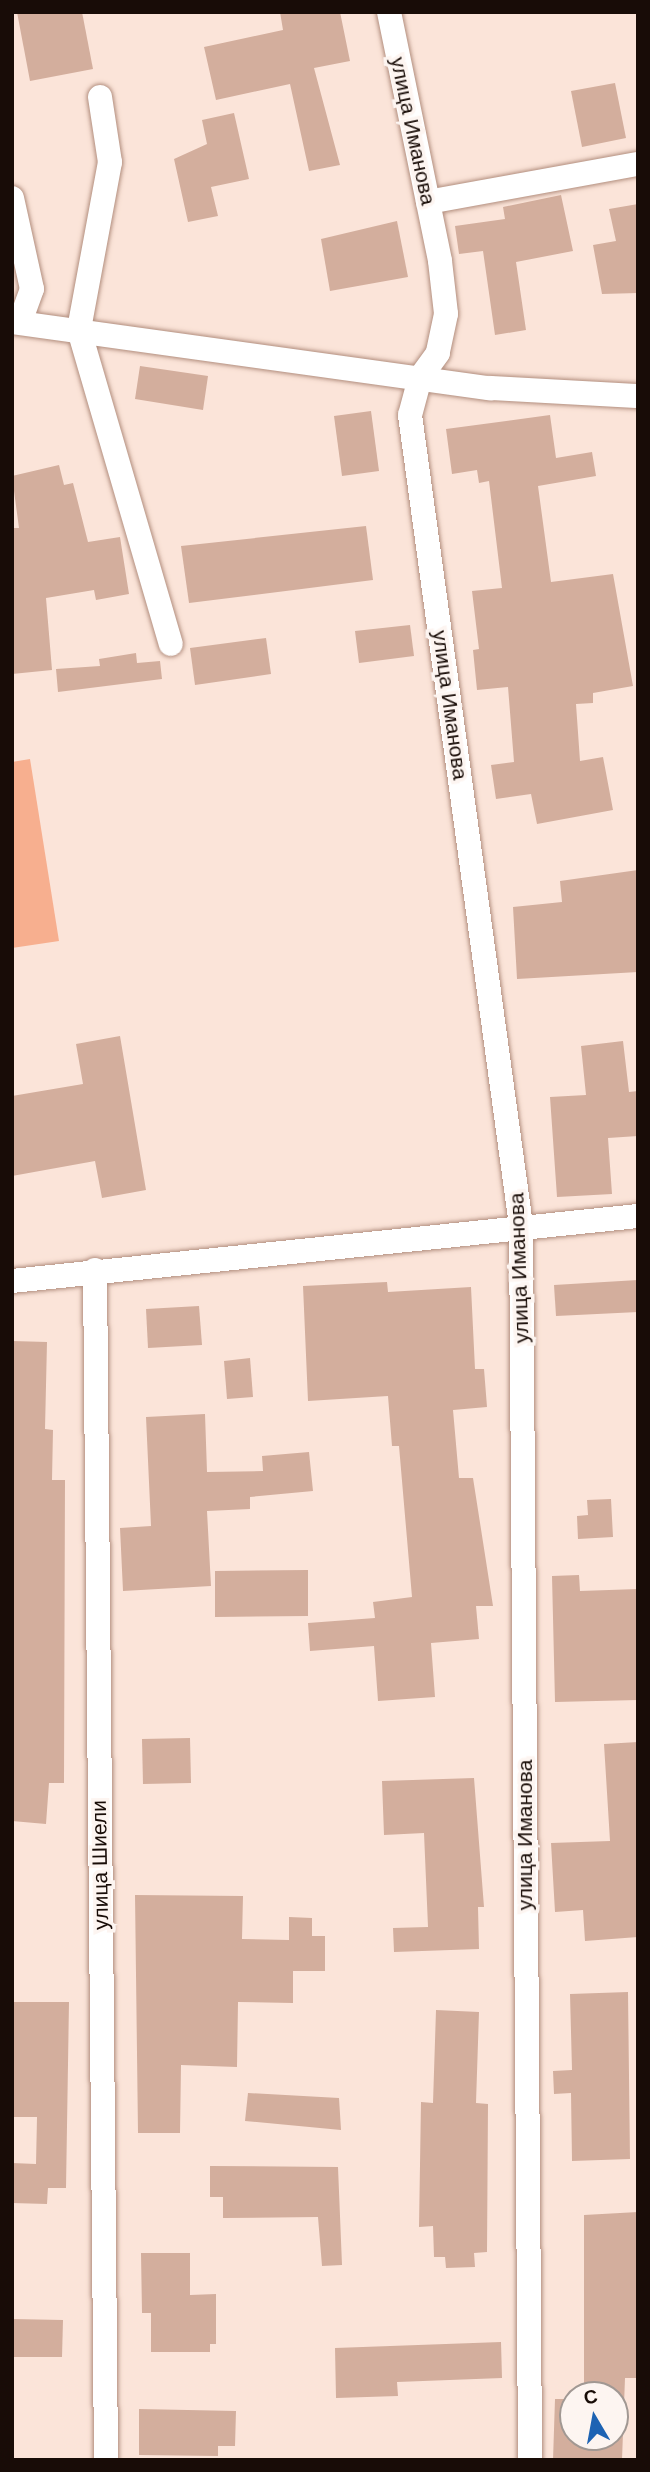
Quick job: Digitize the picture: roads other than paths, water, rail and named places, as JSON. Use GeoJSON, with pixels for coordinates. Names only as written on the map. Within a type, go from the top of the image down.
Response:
{"type":"FeatureCollection","features":[{"type":"Feature","properties":{"kind":"street","name":"улица Иманова"},"geometry":{"type":"LineString","coordinates":[[389,12],[428,202],[446,314],[438,353],[420,379],[410,415],[521,1225],[530,2460]]}},
{"type":"Feature","properties":{"kind":"street"},"geometry":{"type":"LineString","coordinates":[[100,97],[110,162],[79,330],[171,644]]}},
{"type":"Feature","properties":{"kind":"street"},"geometry":{"type":"LineString","coordinates":[[428,202],[638,164]]}},
{"type":"Feature","properties":{"kind":"street"},"geometry":{"type":"LineString","coordinates":[[12,198],[32,289],[16,322],[420,379],[638,396]]}},
{"type":"Feature","properties":{"kind":"street"},"geometry":{"type":"LineString","coordinates":[[12,1281],[521,1225],[638,1216]]}},
{"type":"Feature","properties":{"kind":"street","name":"улица Шиели"},"geometry":{"type":"LineString","coordinates":[[94,1270],[106,2460]]}}]}
